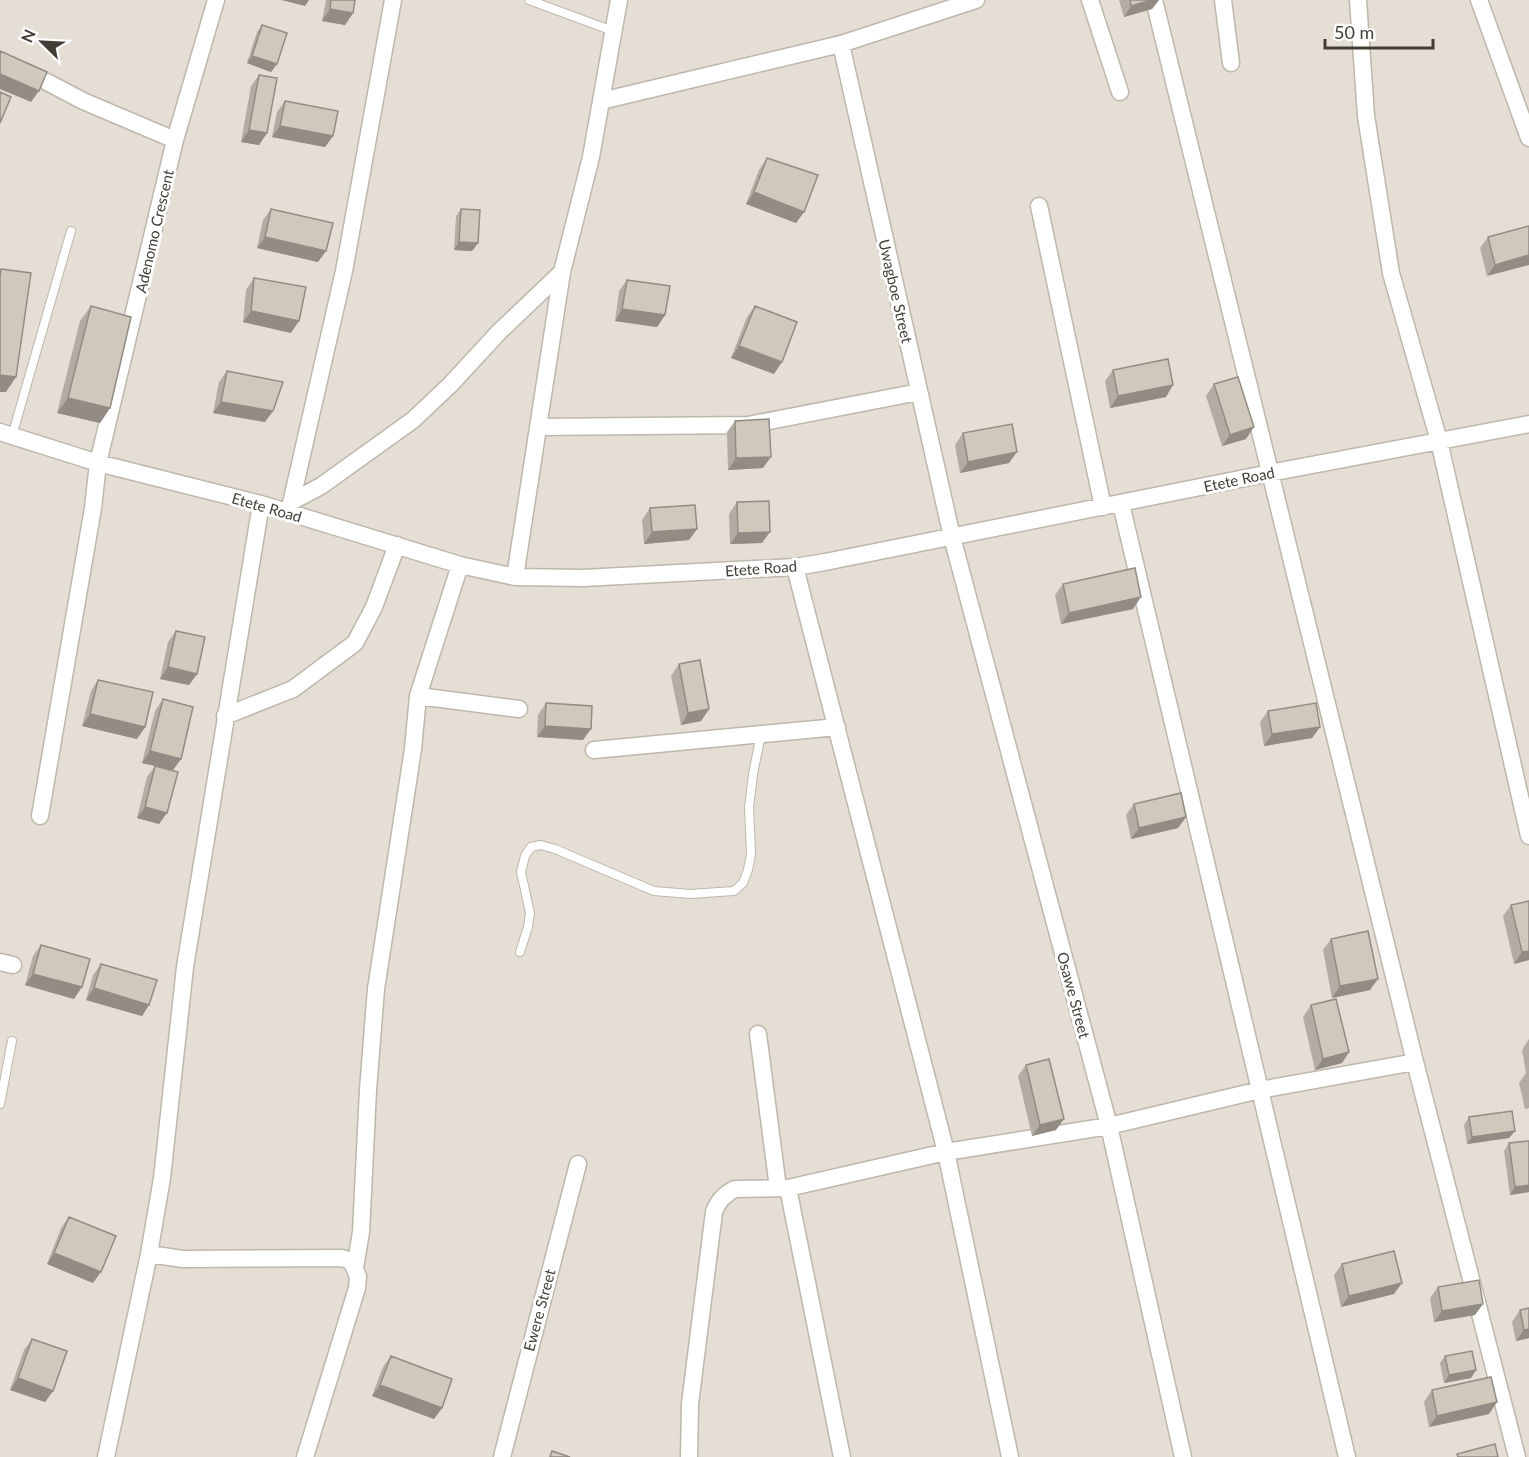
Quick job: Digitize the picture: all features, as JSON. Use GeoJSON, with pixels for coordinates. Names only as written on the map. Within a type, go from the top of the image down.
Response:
{"type":"FeatureCollection","features":[{"type":"Feature","properties":{"kind":"street","name":"Adenomo Crescent"},"geometry":{"type":"LineString","coordinates":[[40,816],[93,508],[98,463],[175,140],[216,0]]}},
{"type":"Feature","properties":{"kind":"street"},"geometry":{"type":"LineString","coordinates":[[290,507],[344,271],[393,0]]}},
{"type":"Feature","properties":{"kind":"street"},"geometry":{"type":"LineString","coordinates":[[515,577],[562,272],[591,157],[619,0]]}},
{"type":"Feature","properties":{"kind":"street"},"geometry":{"type":"LineString","coordinates":[[601,101],[841,44],[926,8],[976,0]]}},
{"type":"Feature","properties":{"kind":"street"},"geometry":{"type":"LineString","coordinates":[[1090,0],[1120,92]]}},
{"type":"Feature","properties":{"kind":"street"},"geometry":{"type":"LineString","coordinates":[[1154,0],[1414,1062],[1517,1457]]}},
{"type":"Feature","properties":{"kind":"street"},"geometry":{"type":"LineString","coordinates":[[1223,0],[1231,63]]}},
{"type":"Feature","properties":{"kind":"street"},"geometry":{"type":"LineString","coordinates":[[1358,0],[1366,116],[1390,273],[1439,441],[1529,837]]}},
{"type":"Feature","properties":{"kind":"street"},"geometry":{"type":"LineString","coordinates":[[1479,0],[1529,138]]}},
{"type":"Feature","properties":{"kind":"street","name":"Uwagboe Street"},"geometry":{"type":"LineString","coordinates":[[841,44],[952,537]]}},
{"type":"Feature","properties":{"kind":"street"},"geometry":{"type":"LineString","coordinates":[[46,82],[175,140]]}},
{"type":"Feature","properties":{"kind":"street"},"geometry":{"type":"LineString","coordinates":[[1039,206],[1103,507]]}},
{"type":"Feature","properties":{"kind":"street"},"geometry":{"type":"LineString","coordinates":[[290,507],[413,420],[450,385],[499,332],[562,272]]}},
{"type":"Feature","properties":{"kind":"street"},"geometry":{"type":"LineString","coordinates":[[539,427],[748,424],[919,392]]}},
{"type":"Feature","properties":{"kind":"street","name":"Etete Road"},"geometry":{"type":"LineString","coordinates":[[6,434],[98,463],[261,504],[290,507],[460,565],[515,577],[583,578],[795,567],[1529,424]]}},
{"type":"Feature","properties":{"kind":"street"},"geometry":{"type":"LineString","coordinates":[[106,1457],[149,1254],[162,1178],[185,967],[261,504]]}},
{"type":"Feature","properties":{"kind":"street"},"geometry":{"type":"LineString","coordinates":[[1121,504],[1347,1457]]}},
{"type":"Feature","properties":{"kind":"street","name":"Osawe Street"},"geometry":{"type":"LineString","coordinates":[[952,537],[1109,1126],[1183,1457]]}},
{"type":"Feature","properties":{"kind":"street"},"geometry":{"type":"LineString","coordinates":[[225,716],[293,689],[355,643],[374,607],[397,545]]}},
{"type":"Feature","properties":{"kind":"street"},"geometry":{"type":"LineString","coordinates":[[355,1268],[361,1232],[376,989],[413,749],[418,696],[460,565]]}},
{"type":"Feature","properties":{"kind":"street"},"geometry":{"type":"LineString","coordinates":[[795,567],[946,1152],[1010,1457]]}},
{"type":"Feature","properties":{"kind":"street"},"geometry":{"type":"LineString","coordinates":[[418,696],[519,709]]}},
{"type":"Feature","properties":{"kind":"street"},"geometry":{"type":"LineString","coordinates":[[594,750],[837,727]]}},
{"type":"Feature","properties":{"kind":"street"},"geometry":{"type":"LineString","coordinates":[[758,1034],[783,1188],[842,1457]]}},
{"type":"Feature","properties":{"kind":"street"},"geometry":{"type":"LineString","coordinates":[[689,1457],[690,1404],[714,1212],[722,1197],[735,1189],[783,1188],[946,1152],[1109,1126],[1260,1090],[1414,1062]]}},
{"type":"Feature","properties":{"kind":"street","name":"Ewere Street"},"geometry":{"type":"LineString","coordinates":[[502,1457],[578,1164]]}},
{"type":"Feature","properties":{"kind":"street"},"geometry":{"type":"LineString","coordinates":[[149,1254],[183,1259],[342,1258],[351,1261],[358,1276],[357,1288],[305,1457]]}},
{"type":"Feature","properties":{"kind":"lane"},"geometry":{"type":"LineString","coordinates":[[529,0],[613,32]]}},
{"type":"Feature","properties":{"kind":"lane"},"geometry":{"type":"LineString","coordinates":[[6,434],[71,231]]}},
{"type":"Feature","properties":{"kind":"lane"},"geometry":{"type":"LineString","coordinates":[[520,952],[530,913],[521,872],[525,856],[531,847],[541,844],[555,849],[654,891],[681,894],[734,891],[743,883],[751,854],[749,808],[760,734]]}},
{"type":"Feature","properties":{"kind":"lane"},"geometry":{"type":"LineString","coordinates":[[0,1104],[12,1041]]}},
{"type":"Feature","properties":{"kind":"shaded area"},"geometry":{"type":"Polygon","coordinates":[[[0,0],[1529,0],[1529,1457],[0,1457],[0,0]]]}},
{"type":"Feature","properties":{"kind":"building"},"geometry":{"type":"Polygon","coordinates":[[[331,0],[355,0],[353,13],[330,9],[331,0]]]}},
{"type":"Feature","properties":{"kind":"building"},"geometry":{"type":"Polygon","coordinates":[[[1130,0],[1152,0],[1131,6],[1130,0]]]}},
{"type":"Feature","properties":{"kind":"building"},"geometry":{"type":"Polygon","coordinates":[[[262,25],[287,33],[277,64],[252,56],[262,25]]]}},
{"type":"Feature","properties":{"kind":"building"},"geometry":{"type":"Polygon","coordinates":[[[0,51],[47,72],[39,91],[0,74],[0,51]]]}},
{"type":"Feature","properties":{"kind":"building"},"geometry":{"type":"Polygon","coordinates":[[[259,75],[277,78],[267,133],[249,130],[259,75]]]}},
{"type":"Feature","properties":{"kind":"building"},"geometry":{"type":"Polygon","coordinates":[[[0,92],[11,97],[0,123],[0,92]]]}},
{"type":"Feature","properties":{"kind":"building"},"geometry":{"type":"Polygon","coordinates":[[[285,101],[338,111],[333,136],[280,126],[285,101]]]}},
{"type":"Feature","properties":{"kind":"building"},"geometry":{"type":"Polygon","coordinates":[[[767,158],[818,175],[804,212],[754,192],[767,158]]]}},
{"type":"Feature","properties":{"kind":"building"},"geometry":{"type":"Polygon","coordinates":[[[271,209],[333,223],[326,251],[265,237],[271,209]]]}},
{"type":"Feature","properties":{"kind":"building"},"geometry":{"type":"Polygon","coordinates":[[[461,209],[480,210],[478,243],[459,242],[461,209]]]}},
{"type":"Feature","properties":{"kind":"building"},"geometry":{"type":"Polygon","coordinates":[[[1529,226],[1529,255],[1495,265],[1488,237],[1529,226]]]}},
{"type":"Feature","properties":{"kind":"building"},"geometry":{"type":"Polygon","coordinates":[[[1,269],[31,273],[16,377],[0,375],[1,269]]]}},
{"type":"Feature","properties":{"kind":"building"},"geometry":{"type":"Polygon","coordinates":[[[254,278],[306,287],[299,321],[251,311],[254,278]]]}},
{"type":"Feature","properties":{"kind":"building"},"geometry":{"type":"Polygon","coordinates":[[[627,280],[670,286],[665,315],[622,309],[627,280]]]}},
{"type":"Feature","properties":{"kind":"building"},"geometry":{"type":"Polygon","coordinates":[[[91,306],[131,317],[110,408],[68,398],[91,306]]]}},
{"type":"Feature","properties":{"kind":"building"},"geometry":{"type":"Polygon","coordinates":[[[755,306],[797,322],[782,362],[739,346],[755,306]]]}},
{"type":"Feature","properties":{"kind":"building"},"geometry":{"type":"Polygon","coordinates":[[[1168,359],[1173,385],[1118,396],[1113,370],[1168,359]]]}},
{"type":"Feature","properties":{"kind":"building"},"geometry":{"type":"Polygon","coordinates":[[[227,371],[283,382],[273,411],[221,402],[227,371]]]}},
{"type":"Feature","properties":{"kind":"building"},"geometry":{"type":"Polygon","coordinates":[[[1238,377],[1254,427],[1230,435],[1214,384],[1238,377]]]}},
{"type":"Feature","properties":{"kind":"building"},"geometry":{"type":"Polygon","coordinates":[[[769,419],[771,457],[736,458],[735,421],[769,419]]]}},
{"type":"Feature","properties":{"kind":"building"},"geometry":{"type":"Polygon","coordinates":[[[1012,424],[1017,452],[968,462],[963,433],[1012,424]]]}},
{"type":"Feature","properties":{"kind":"building"},"geometry":{"type":"Polygon","coordinates":[[[769,501],[770,532],[738,533],[737,502],[769,501]]]}},
{"type":"Feature","properties":{"kind":"building"},"geometry":{"type":"Polygon","coordinates":[[[695,505],[697,529],[652,532],[650,508],[695,505]]]}},
{"type":"Feature","properties":{"kind":"building"},"geometry":{"type":"Polygon","coordinates":[[[1135,568],[1141,597],[1069,613],[1063,584],[1135,568]]]}},
{"type":"Feature","properties":{"kind":"building"},"geometry":{"type":"Polygon","coordinates":[[[176,631],[205,637],[197,674],[168,667],[176,631]]]}},
{"type":"Feature","properties":{"kind":"building"},"geometry":{"type":"Polygon","coordinates":[[[700,660],[709,709],[688,713],[679,664],[700,660]]]}},
{"type":"Feature","properties":{"kind":"building"},"geometry":{"type":"Polygon","coordinates":[[[98,680],[153,692],[145,727],[90,714],[98,680]]]}},
{"type":"Feature","properties":{"kind":"building"},"geometry":{"type":"Polygon","coordinates":[[[163,699],[193,707],[181,759],[150,751],[163,699]]]}},
{"type":"Feature","properties":{"kind":"building"},"geometry":{"type":"Polygon","coordinates":[[[546,703],[592,706],[591,729],[545,726],[546,703]]]}},
{"type":"Feature","properties":{"kind":"building"},"geometry":{"type":"Polygon","coordinates":[[[1316,703],[1320,727],[1272,734],[1268,711],[1316,703]]]}},
{"type":"Feature","properties":{"kind":"building"},"geometry":{"type":"Polygon","coordinates":[[[155,766],[178,772],[167,813],[145,807],[155,766]]]}},
{"type":"Feature","properties":{"kind":"building"},"geometry":{"type":"Polygon","coordinates":[[[1181,793],[1186,817],[1139,828],[1134,804],[1181,793]]]}},
{"type":"Feature","properties":{"kind":"building"},"geometry":{"type":"Polygon","coordinates":[[[1529,901],[1529,951],[1522,952],[1511,905],[1529,901]]]}},
{"type":"Feature","properties":{"kind":"building"},"geometry":{"type":"Polygon","coordinates":[[[1368,931],[1378,979],[1340,986],[1331,939],[1368,931]]]}},
{"type":"Feature","properties":{"kind":"building"},"geometry":{"type":"Polygon","coordinates":[[[41,945],[90,959],[82,987],[33,974],[41,945]]]}},
{"type":"Feature","properties":{"kind":"building"},"geometry":{"type":"Polygon","coordinates":[[[101,964],[157,980],[149,1005],[94,988],[101,964]]]}},
{"type":"Feature","properties":{"kind":"building"},"geometry":{"type":"Polygon","coordinates":[[[1336,999],[1349,1052],[1323,1059],[1311,1005],[1336,999]]]}},
{"type":"Feature","properties":{"kind":"building"},"geometry":{"type":"Polygon","coordinates":[[[1049,1059],[1064,1119],[1040,1125],[1026,1065],[1049,1059]]]}},
{"type":"Feature","properties":{"kind":"building"},"geometry":{"type":"Polygon","coordinates":[[[1512,1111],[1515,1131],[1472,1137],[1469,1117],[1512,1111]]]}},
{"type":"Feature","properties":{"kind":"building"},"geometry":{"type":"Polygon","coordinates":[[[1529,1141],[1529,1185],[1515,1187],[1509,1143],[1529,1141]]]}},
{"type":"Feature","properties":{"kind":"building"},"geometry":{"type":"Polygon","coordinates":[[[69,1217],[116,1236],[101,1272],[54,1253],[69,1217]]]}},
{"type":"Feature","properties":{"kind":"building"},"geometry":{"type":"Polygon","coordinates":[[[1394,1251],[1402,1283],[1349,1296],[1342,1264],[1394,1251]]]}},
{"type":"Feature","properties":{"kind":"building"},"geometry":{"type":"Polygon","coordinates":[[[1479,1280],[1483,1304],[1442,1311],[1438,1287],[1479,1280]]]}},
{"type":"Feature","properties":{"kind":"building"},"geometry":{"type":"Polygon","coordinates":[[[1529,1308],[1529,1329],[1524,1330],[1520,1310],[1529,1308]]]}},
{"type":"Feature","properties":{"kind":"building"},"geometry":{"type":"Polygon","coordinates":[[[32,1339],[67,1351],[53,1391],[18,1378],[32,1339]]]}},
{"type":"Feature","properties":{"kind":"building"},"geometry":{"type":"Polygon","coordinates":[[[1472,1351],[1476,1370],[1449,1375],[1445,1356],[1472,1351]]]}},
{"type":"Feature","properties":{"kind":"building"},"geometry":{"type":"Polygon","coordinates":[[[391,1356],[452,1379],[442,1408],[380,1385],[391,1356]]]}},
{"type":"Feature","properties":{"kind":"building"},"geometry":{"type":"Polygon","coordinates":[[[1491,1377],[1497,1402],[1437,1416],[1432,1390],[1491,1377]]]}},
{"type":"Feature","properties":{"kind":"building"},"geometry":{"type":"Polygon","coordinates":[[[1495,1444],[1498,1457],[1458,1457],[1457,1454],[1495,1444]]]}},
{"type":"Feature","properties":{"kind":"building"},"geometry":{"type":"Polygon","coordinates":[[[552,1451],[570,1457],[550,1457],[552,1451]]]}}]}
